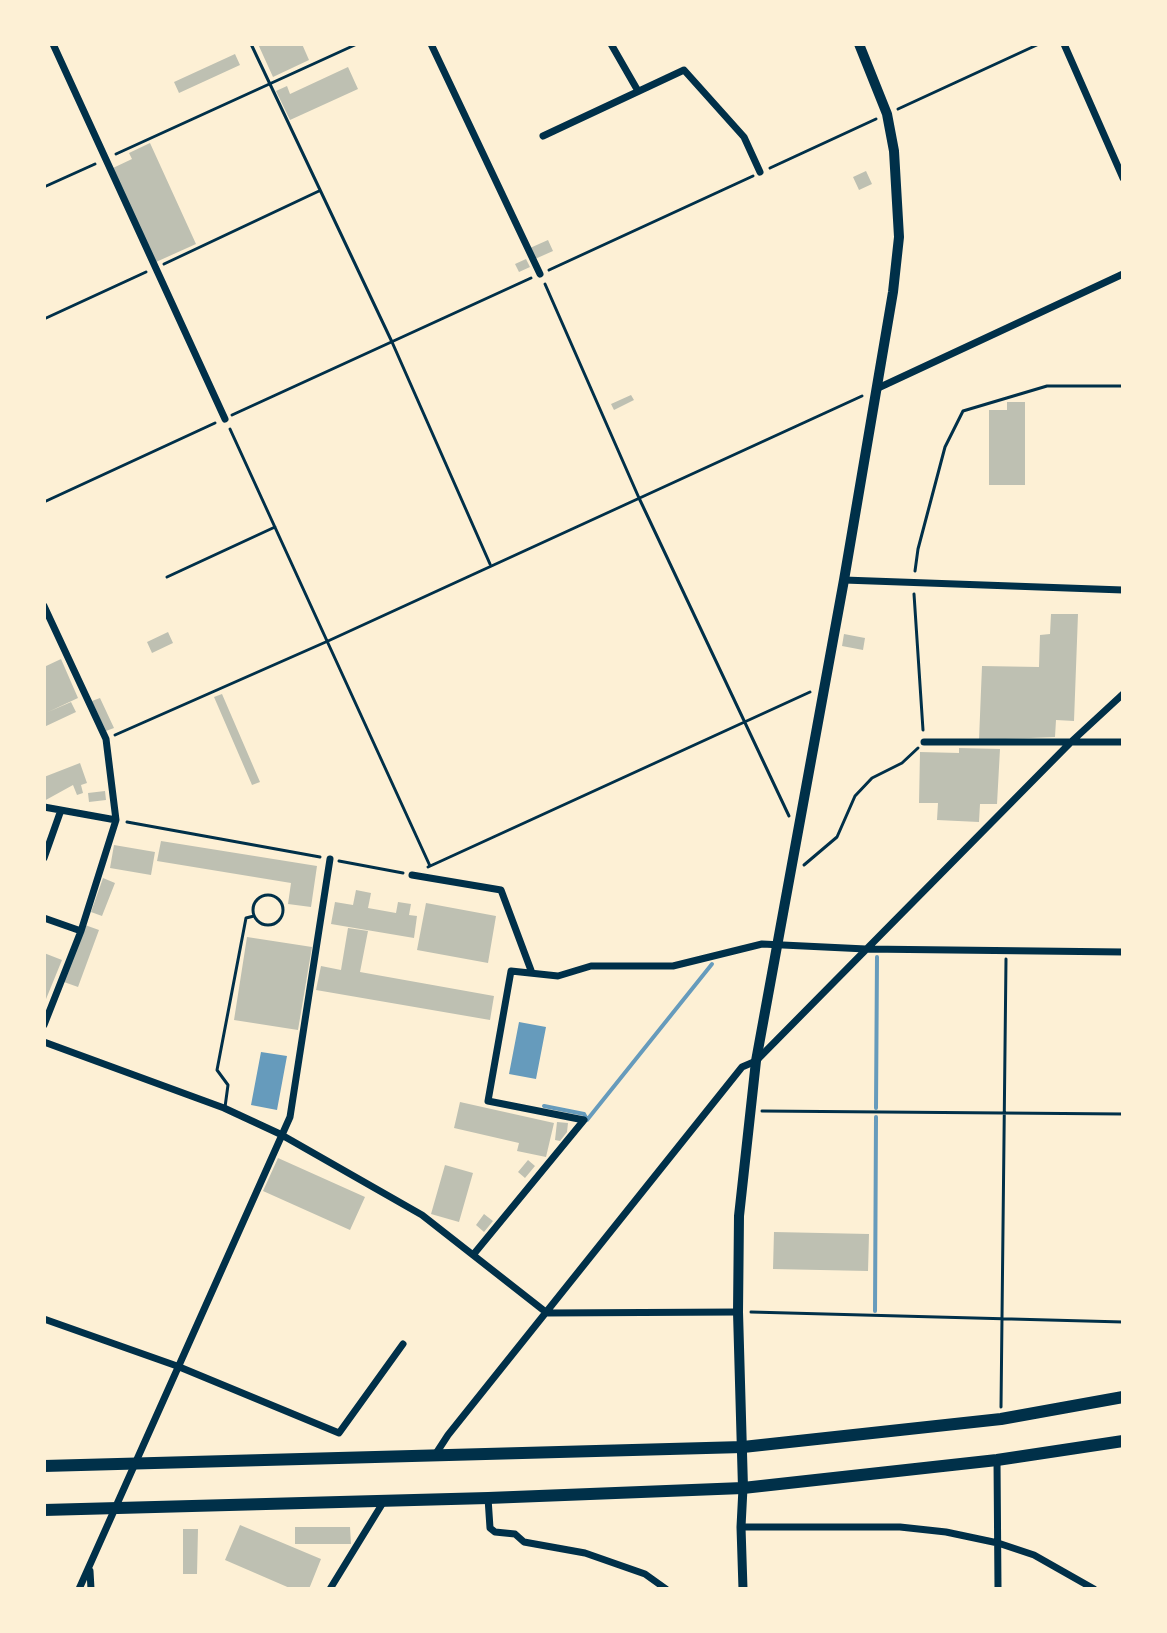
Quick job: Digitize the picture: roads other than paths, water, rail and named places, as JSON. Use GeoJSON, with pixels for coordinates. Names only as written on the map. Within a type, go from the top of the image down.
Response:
{"type":"FeatureCollection","features":[{"type":"Feature","properties":{"kind":"highway"},"geometry":{"type":"LineString","coordinates":[[44,1466],[743,1447],[1001,1419],[1123,1397]]}},
{"type":"Feature","properties":{"kind":"highway"},"geometry":{"type":"LineString","coordinates":[[44,1510],[743,1488],[997,1460],[1123,1441]]}},
{"type":"Feature","properties":{"kind":"main road"},"geometry":{"type":"LineString","coordinates":[[743,1488],[738,1312],[739,1216],[756,1061],[800,829],[897,271],[900,210],[894,151],[887,114],[859,44]]}},
{"type":"Feature","properties":{"kind":"street"},"geometry":{"type":"LineString","coordinates":[[53,44],[225,419]]}},
{"type":"Feature","properties":{"kind":"street"},"geometry":{"type":"LineString","coordinates":[[431,44],[540,274]]}},
{"type":"Feature","properties":{"kind":"street"},"geometry":{"type":"LineString","coordinates":[[611,44],[638,91]]}},
{"type":"Feature","properties":{"kind":"street"},"geometry":{"type":"LineString","coordinates":[[1064,44],[1123,178]]}},
{"type":"Feature","properties":{"kind":"street"},"geometry":{"type":"LineString","coordinates":[[543,136],[684,70],[744,137],[760,172]]}},
{"type":"Feature","properties":{"kind":"street"},"geometry":{"type":"LineString","coordinates":[[876,389],[1123,274]]}},
{"type":"Feature","properties":{"kind":"street"},"geometry":{"type":"LineString","coordinates":[[844,580],[1123,590]]}},
{"type":"Feature","properties":{"kind":"street"},"geometry":{"type":"LineString","coordinates":[[44,606],[106,739],[116,820],[81,931],[44,1025]]}},
{"type":"Feature","properties":{"kind":"street"},"geometry":{"type":"LineString","coordinates":[[435,1455],[742,1067],[756,1061],[1071,742],[1123,694]]}},
{"type":"Feature","properties":{"kind":"street"},"geometry":{"type":"LineString","coordinates":[[924,742],[1123,742]]}},
{"type":"Feature","properties":{"kind":"street"},"geometry":{"type":"LineString","coordinates":[[44,807],[116,820]]}},
{"type":"Feature","properties":{"kind":"street"},"geometry":{"type":"LineString","coordinates":[[44,858],[61,810]]}},
{"type":"Feature","properties":{"kind":"street"},"geometry":{"type":"LineString","coordinates":[[79,1589],[290,1117],[330,859]]}},
{"type":"Feature","properties":{"kind":"street"},"geometry":{"type":"LineString","coordinates":[[412,875],[501,890],[532,973]]}},
{"type":"Feature","properties":{"kind":"street"},"geometry":{"type":"LineString","coordinates":[[44,918],[81,931]]}},
{"type":"Feature","properties":{"kind":"street"},"geometry":{"type":"LineString","coordinates":[[473,1255],[584,1120],[488,1101],[511,971],[558,976],[591,966],[673,966],[762,944],[866,949],[1123,952]]}},
{"type":"Feature","properties":{"kind":"street"},"geometry":{"type":"LineString","coordinates":[[44,1042],[224,1108],[280,1134],[422,1215],[547,1313],[738,1312]]}},
{"type":"Feature","properties":{"kind":"street"},"geometry":{"type":"LineString","coordinates":[[44,1319],[177,1366],[339,1433],[403,1344]]}},
{"type":"Feature","properties":{"kind":"street"},"geometry":{"type":"LineString","coordinates":[[997,1460],[998,1589]]}},
{"type":"Feature","properties":{"kind":"street"},"geometry":{"type":"LineString","coordinates":[[743,1488],[743,1589]]}},
{"type":"Feature","properties":{"kind":"street"},"geometry":{"type":"LineString","coordinates":[[488,1498],[490,1528],[495,1532],[515,1534],[524,1542],[599,1558],[645,1574],[666,1589]]}},
{"type":"Feature","properties":{"kind":"street"},"geometry":{"type":"LineString","coordinates":[[330,1589],[384,1501]]}},
{"type":"Feature","properties":{"kind":"street"},"geometry":{"type":"LineString","coordinates":[[741,1527],[900,1527],[946,1532],[998,1543],[1034,1555],[1094,1589]]}},
{"type":"Feature","properties":{"kind":"street"},"geometry":{"type":"LineString","coordinates":[[90,1568],[91,1589]]}},
{"type":"Feature","properties":{"kind":"lane"},"geometry":{"type":"LineString","coordinates":[[273,895],[282,904],[281,917],[275,923],[263,924],[254,916],[254,903],[261,896],[273,895]]}},
{"type":"Feature","properties":{"kind":"lane"},"geometry":{"type":"LineString","coordinates":[[224,1108],[228,1085],[217,1070],[246,918],[254,916]]}},
{"type":"Feature","properties":{"kind":"water"},"geometry":{"type":"Polygon","coordinates":[[[519,1022],[546,1027],[536,1079],[509,1074],[519,1022]]]}},
{"type":"Feature","properties":{"kind":"water"},"geometry":{"type":"Polygon","coordinates":[[[261,1052],[287,1056],[277,1110],[251,1105],[261,1052]]]}},
{"type":"Feature","properties":{"kind":"waterway"},"geometry":{"type":"LineString","coordinates":[[876,1108],[877,957]]}},
{"type":"Feature","properties":{"kind":"waterway"},"geometry":{"type":"LineString","coordinates":[[544,1106],[584,1114],[587,1120],[712,964]]}},
{"type":"Feature","properties":{"kind":"waterway"},"geometry":{"type":"LineString","coordinates":[[875,1311],[876,1117]]}}]}
